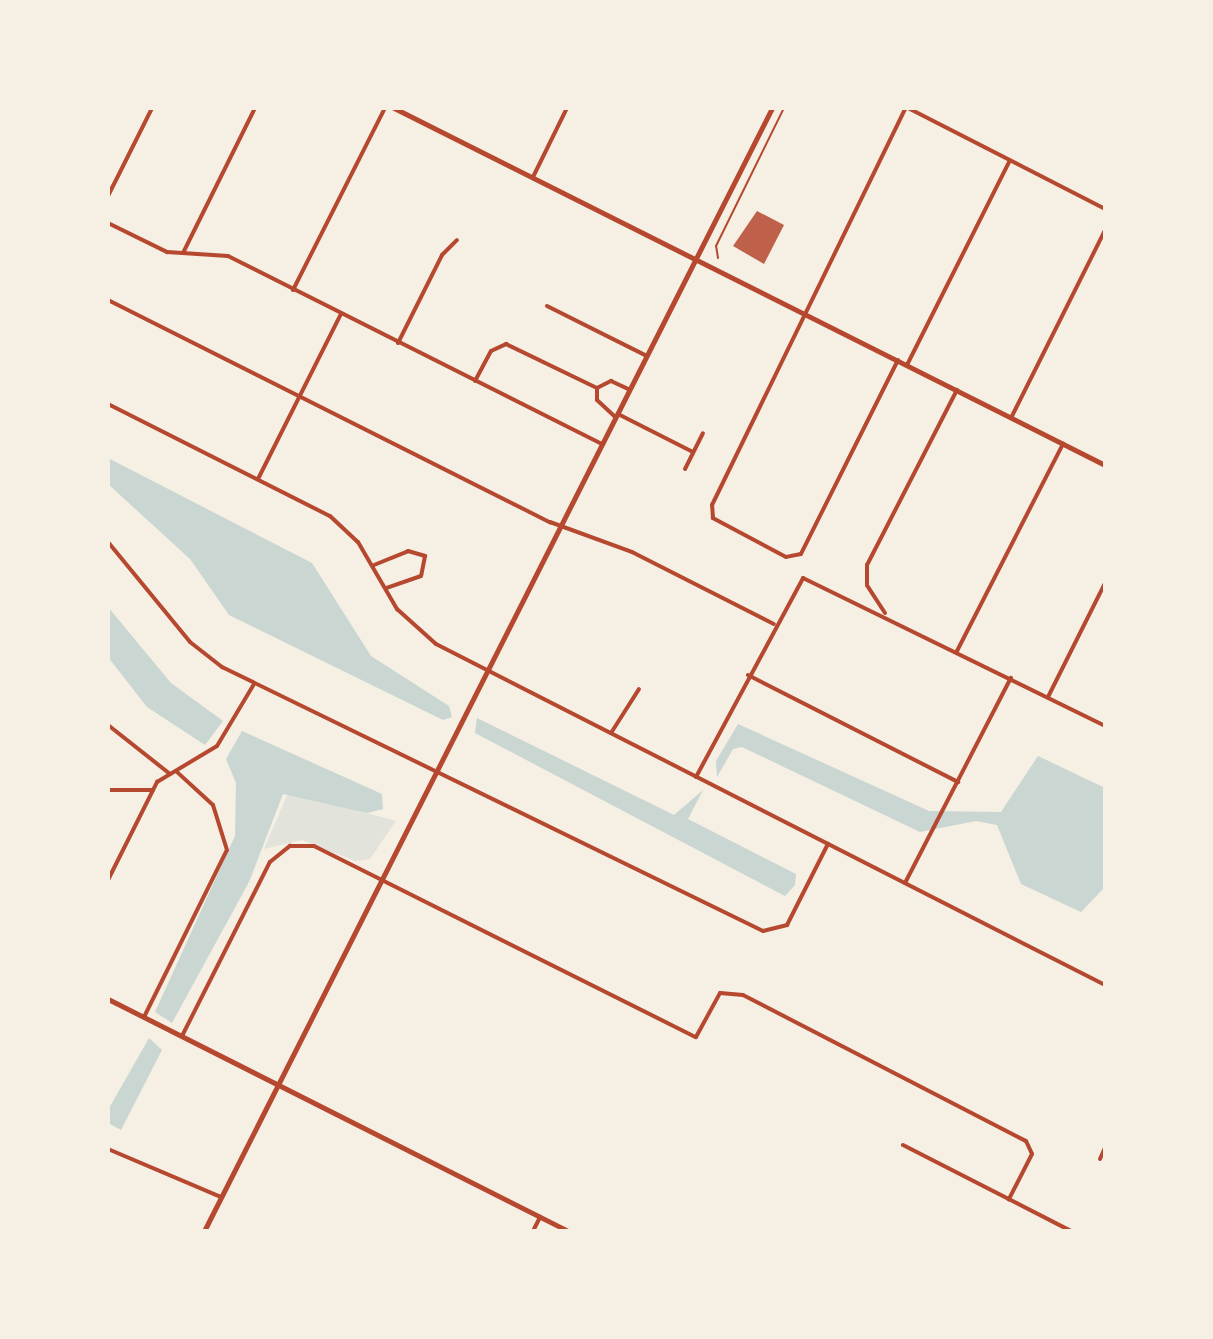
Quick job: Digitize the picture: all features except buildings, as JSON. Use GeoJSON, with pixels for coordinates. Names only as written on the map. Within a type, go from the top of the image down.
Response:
{"type":"FeatureCollection","features":[{"type":"Feature","properties":{"kind":"main road"},"geometry":{"type":"LineString","coordinates":[[394,108],[1105,465]]}},
{"type":"Feature","properties":{"kind":"main road"},"geometry":{"type":"LineString","coordinates":[[204,1231],[772,108]]}},
{"type":"Feature","properties":{"kind":"main road"},"geometry":{"type":"LineString","coordinates":[[108,999],[568,1231]]}},
{"type":"Feature","properties":{"kind":"street"},"geometry":{"type":"LineString","coordinates":[[108,196],[152,108]]}},
{"type":"Feature","properties":{"kind":"street"},"geometry":{"type":"LineString","coordinates":[[183,253],[255,108]]}},
{"type":"Feature","properties":{"kind":"street"},"geometry":{"type":"LineString","coordinates":[[293,290],[385,108]]}},
{"type":"Feature","properties":{"kind":"street"},"geometry":{"type":"LineString","coordinates":[[533,177],[567,108]]}},
{"type":"Feature","properties":{"kind":"street"},"geometry":{"type":"LineString","coordinates":[[898,360],[795,558],[711,514],[907,108],[1105,209]]}},
{"type":"Feature","properties":{"kind":"street"},"geometry":{"type":"LineString","coordinates":[[907,365],[1010,160]]}},
{"type":"Feature","properties":{"kind":"street"},"geometry":{"type":"LineString","coordinates":[[108,223],[183,253],[222,254],[602,445]]}},
{"type":"Feature","properties":{"kind":"street"},"geometry":{"type":"LineString","coordinates":[[1011,418],[1105,230]]}},
{"type":"Feature","properties":{"kind":"street"},"geometry":{"type":"LineString","coordinates":[[398,343],[442,255],[457,240]]}},
{"type":"Feature","properties":{"kind":"street"},"geometry":{"type":"LineString","coordinates":[[108,300],[560,527],[632,552],[774,624]]}},
{"type":"Feature","properties":{"kind":"street"},"geometry":{"type":"LineString","coordinates":[[547,306],[647,356]]}},
{"type":"Feature","properties":{"kind":"street"},"geometry":{"type":"LineString","coordinates":[[258,479],[341,314]]}},
{"type":"Feature","properties":{"kind":"street"},"geometry":{"type":"LineString","coordinates":[[475,381],[491,351],[506,344],[597,388]]}},
{"type":"Feature","properties":{"kind":"street"},"geometry":{"type":"LineString","coordinates":[[597,388],[611,381],[630,390]]}},
{"type":"Feature","properties":{"kind":"street"},"geometry":{"type":"LineString","coordinates":[[597,388],[597,400],[617,416],[693,452]]}},
{"type":"Feature","properties":{"kind":"street"},"geometry":{"type":"LineString","coordinates":[[887,615],[867,585],[867,565],[957,390]]}},
{"type":"Feature","properties":{"kind":"street"},"geometry":{"type":"LineString","coordinates":[[108,404],[330,516],[374,565],[386,588],[423,635],[487,671],[1105,985]]}},
{"type":"Feature","properties":{"kind":"street"},"geometry":{"type":"LineString","coordinates":[[685,469],[703,433]]}},
{"type":"Feature","properties":{"kind":"street"},"geometry":{"type":"LineString","coordinates":[[957,651],[1063,444]]}},
{"type":"Feature","properties":{"kind":"street"},"geometry":{"type":"LineString","coordinates":[[108,542],[194,647],[254,684],[437,770],[758,929],[780,932],[828,844]]}},
{"type":"Feature","properties":{"kind":"street"},"geometry":{"type":"LineString","coordinates":[[374,565],[408,551],[425,556],[421,576],[386,588]]}},
{"type":"Feature","properties":{"kind":"street"},"geometry":{"type":"LineString","coordinates":[[696,777],[774,624],[801,579],[887,615],[1105,726]]}},
{"type":"Feature","properties":{"kind":"street"},"geometry":{"type":"LineString","coordinates":[[1048,697],[1105,583]]}},
{"type":"Feature","properties":{"kind":"street"},"geometry":{"type":"LineString","coordinates":[[1096,601],[1105,605]]}},
{"type":"Feature","properties":{"kind":"street"},"geometry":{"type":"LineString","coordinates":[[748,675],[958,782]]}},
{"type":"Feature","properties":{"kind":"street"},"geometry":{"type":"LineString","coordinates":[[905,883],[1011,678]]}},
{"type":"Feature","properties":{"kind":"street"},"geometry":{"type":"LineString","coordinates":[[108,880],[153,790],[170,774],[222,741],[254,684]]}},
{"type":"Feature","properties":{"kind":"street"},"geometry":{"type":"LineString","coordinates":[[611,733],[639,689]]}},
{"type":"Feature","properties":{"kind":"street"},"geometry":{"type":"LineString","coordinates":[[108,725],[170,774]]}},
{"type":"Feature","properties":{"kind":"street"},"geometry":{"type":"LineString","coordinates":[[144,1017],[227,850],[213,805],[177,772]]}},
{"type":"Feature","properties":{"kind":"street"},"geometry":{"type":"LineString","coordinates":[[108,790],[153,790]]}},
{"type":"Feature","properties":{"kind":"street"},"geometry":{"type":"LineString","coordinates":[[182,1036],[270,862],[290,846],[322,848],[696,1037],[725,991],[1032,1147],[1009,1199]]}},
{"type":"Feature","properties":{"kind":"street"},"geometry":{"type":"LineString","coordinates":[[903,1145],[1071,1231]]}},
{"type":"Feature","properties":{"kind":"street"},"geometry":{"type":"LineString","coordinates":[[1100,1159],[1105,1148]]}},
{"type":"Feature","properties":{"kind":"street"},"geometry":{"type":"LineString","coordinates":[[108,1149],[221,1197]]}},
{"type":"Feature","properties":{"kind":"street"},"geometry":{"type":"LineString","coordinates":[[533,1231],[540,1217]]}},
{"type":"Feature","properties":{"kind":"path"},"geometry":{"type":"LineString","coordinates":[[718,258],[716,246],[784,108]]}},
{"type":"Feature","properties":{"kind":"shaded area"},"geometry":{"type":"Polygon","coordinates":[[[108,458],[312,563],[371,656],[449,706],[452,717],[443,720],[229,615],[190,559],[108,484],[108,458]]]}},
{"type":"Feature","properties":{"kind":"shaded area"},"geometry":{"type":"Polygon","coordinates":[[[108,607],[171,683],[223,721],[205,745],[147,707],[108,657],[108,607]]]}},
{"type":"Feature","properties":{"kind":"shaded area"},"geometry":{"type":"Polygon","coordinates":[[[477,718],[674,815],[703,790],[688,819],[796,874],[795,885],[785,896],[475,733],[477,718]]]}},
{"type":"Feature","properties":{"kind":"shaded area"},"geometry":{"type":"Polygon","coordinates":[[[738,724],[929,811],[1001,812],[1038,756],[1105,788],[1105,887],[1081,912],[1021,884],[997,825],[976,821],[920,832],[742,747],[733,749],[717,777],[716,761],[738,724]]]}},
{"type":"Feature","properties":{"kind":"shaded area"},"geometry":{"type":"Polygon","coordinates":[[[242,731],[382,794],[383,809],[367,813],[283,794],[249,882],[172,1023],[155,1012],[235,836],[236,783],[226,759],[242,731]]]}},
{"type":"Feature","properties":{"kind":"shaded area"},"geometry":{"type":"Polygon","coordinates":[[[287,795],[300,795],[396,821],[370,859],[355,861],[302,840],[264,849],[287,795]]]}},
{"type":"Feature","properties":{"kind":"shaded area"},"geometry":{"type":"Polygon","coordinates":[[[149,1038],[162,1050],[121,1130],[108,1123],[108,1110],[149,1038]]]}}]}
